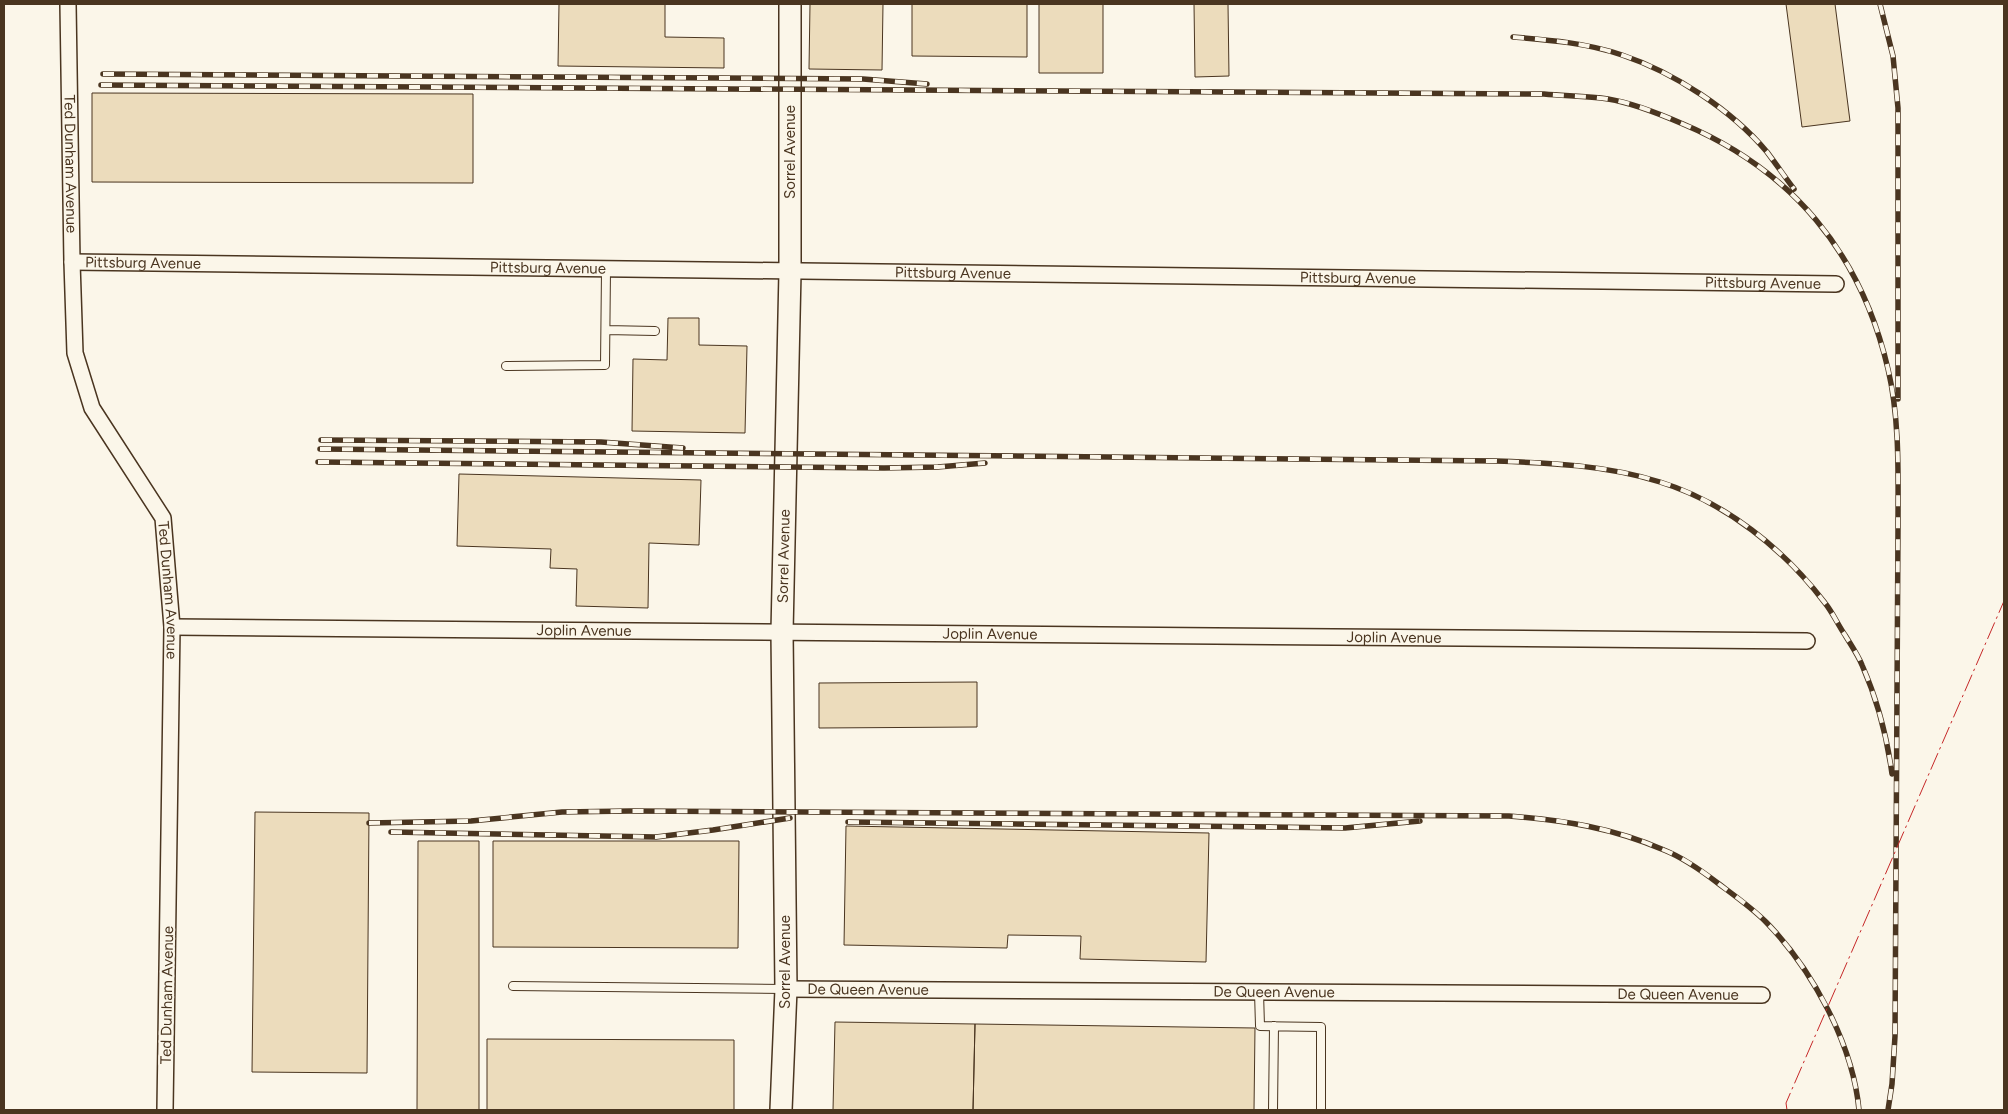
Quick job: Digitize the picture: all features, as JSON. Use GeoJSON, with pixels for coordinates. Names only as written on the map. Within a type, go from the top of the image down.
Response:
{"type":"FeatureCollection","features":[{"type":"Feature","properties":{"kind":"street","name":"Ted Dunham Avenue"},"geometry":{"type":"LineString","coordinates":[[68,4],[75,354],[92,408],[163,518],[172,627],[165,1110]]}},
{"type":"Feature","properties":{"kind":"street","name":"Sorrel Avenue"},"geometry":{"type":"LineString","coordinates":[[781,1110],[786,989],[782,632],[790,272],[790,4]]}},
{"type":"Feature","properties":{"kind":"street","name":"Pittsburg Avenue"},"geometry":{"type":"LineString","coordinates":[[72,262],[1836,284]]}},
{"type":"Feature","properties":{"kind":"street","name":"Joplin Avenue"},"geometry":{"type":"LineString","coordinates":[[172,627],[1807,641]]}},
{"type":"Feature","properties":{"kind":"street","name":"De Queen Avenue"},"geometry":{"type":"LineString","coordinates":[[786,989],[1762,995]]}},
{"type":"Feature","properties":{"kind":"lane"},"geometry":{"type":"LineString","coordinates":[[506,366],[605,366],[606,270]]}},
{"type":"Feature","properties":{"kind":"lane"},"geometry":{"type":"LineString","coordinates":[[606,330],[655,331]]}},
{"type":"Feature","properties":{"kind":"lane"},"geometry":{"type":"LineString","coordinates":[[513,986],[786,989]]}},
{"type":"Feature","properties":{"kind":"lane"},"geometry":{"type":"LineString","coordinates":[[1259,992],[1260,1026],[1321,1027],[1321,1110]]}},
{"type":"Feature","properties":{"kind":"lane"},"geometry":{"type":"LineString","coordinates":[[1273,1110],[1274,1026]]}},
{"type":"Feature","properties":{"kind":"building"},"geometry":{"type":"Polygon","coordinates":[[[559,4],[665,4],[665,37],[724,38],[724,68],[558,66],[559,4]]]}},
{"type":"Feature","properties":{"kind":"building"},"geometry":{"type":"Polygon","coordinates":[[[810,4],[883,4],[882,70],[809,69],[810,4]]]}},
{"type":"Feature","properties":{"kind":"building"},"geometry":{"type":"Polygon","coordinates":[[[912,4],[1027,4],[1027,57],[912,56],[912,4]]]}},
{"type":"Feature","properties":{"kind":"building"},"geometry":{"type":"Polygon","coordinates":[[[1039,4],[1103,4],[1103,73],[1039,73],[1039,4]]]}},
{"type":"Feature","properties":{"kind":"building"},"geometry":{"type":"Polygon","coordinates":[[[1194,4],[1228,4],[1229,76],[1195,77],[1194,4]]]}},
{"type":"Feature","properties":{"kind":"building"},"geometry":{"type":"Polygon","coordinates":[[[1786,4],[1835,4],[1850,121],[1802,127],[1786,4]]]}},
{"type":"Feature","properties":{"kind":"building"},"geometry":{"type":"Polygon","coordinates":[[[92,93],[473,94],[473,183],[92,182],[92,93]]]}},
{"type":"Feature","properties":{"kind":"building"},"geometry":{"type":"Polygon","coordinates":[[[668,318],[699,318],[699,345],[747,346],[745,433],[632,431],[633,359],[667,360],[668,318]]]}},
{"type":"Feature","properties":{"kind":"building"},"geometry":{"type":"Polygon","coordinates":[[[459,474],[701,480],[699,545],[649,543],[648,608],[576,606],[577,569],[550,568],[551,549],[457,546],[459,474]]]}},
{"type":"Feature","properties":{"kind":"building"},"geometry":{"type":"Polygon","coordinates":[[[977,682],[977,727],[819,728],[819,683],[977,682]]]}},
{"type":"Feature","properties":{"kind":"building"},"geometry":{"type":"Polygon","coordinates":[[[255,812],[369,813],[367,1073],[252,1072],[255,812]]]}},
{"type":"Feature","properties":{"kind":"building"},"geometry":{"type":"Polygon","coordinates":[[[846,826],[1209,833],[1206,962],[1080,959],[1081,936],[1008,935],[1007,948],[844,945],[846,826]]]}},
{"type":"Feature","properties":{"kind":"building"},"geometry":{"type":"Polygon","coordinates":[[[418,841],[479,841],[479,1110],[417,1110],[418,841]]]}},
{"type":"Feature","properties":{"kind":"building"},"geometry":{"type":"Polygon","coordinates":[[[493,841],[739,841],[738,948],[493,947],[493,841]]]}},
{"type":"Feature","properties":{"kind":"building"},"geometry":{"type":"Polygon","coordinates":[[[835,1022],[975,1024],[973,1110],[833,1110],[835,1022]]]}},
{"type":"Feature","properties":{"kind":"building"},"geometry":{"type":"Polygon","coordinates":[[[975,1024],[1255,1028],[1254,1110],[973,1110],[975,1024]]]}},
{"type":"Feature","properties":{"kind":"building"},"geometry":{"type":"Polygon","coordinates":[[[487,1039],[734,1040],[734,1110],[487,1110],[487,1039]]]}},
{"type":"Feature","properties":{"kind":"railway"},"geometry":{"type":"LineString","coordinates":[[1880,4],[1893,56],[1898,108],[1898,399]]}},
{"type":"Feature","properties":{"kind":"railway"},"geometry":{"type":"LineString","coordinates":[[1513,37],[1541,39],[1609,51],[1661,71],[1719,107],[1753,136],[1794,189]]}},
{"type":"Feature","properties":{"kind":"railway"},"geometry":{"type":"LineString","coordinates":[[103,74],[863,79],[927,84]]}},
{"type":"Feature","properties":{"kind":"railway"},"geometry":{"type":"LineString","coordinates":[[101,85],[1544,94],[1600,98],[1627,103],[1674,120],[1722,143],[1757,165],[1789,191],[1816,220],[1840,253],[1860,288],[1876,327],[1892,388],[1898,448],[1898,527],[1895,1036],[1892,1084],[1888,1110]]}},
{"type":"Feature","properties":{"kind":"railway"},"geometry":{"type":"LineString","coordinates":[[321,440],[601,442],[683,448]]}},
{"type":"Feature","properties":{"kind":"railway"},"geometry":{"type":"LineString","coordinates":[[320,449],[1496,461],[1599,468],[1640,476],[1684,491],[1730,515],[1772,546],[1809,583],[1831,611],[1860,661],[1881,718],[1892,774]]}},
{"type":"Feature","properties":{"kind":"railway"},"geometry":{"type":"LineString","coordinates":[[318,462],[884,468],[938,467],[985,463]]}},
{"type":"Feature","properties":{"kind":"railway"},"geometry":{"type":"LineString","coordinates":[[369,823],[471,821],[562,812],[630,811],[1509,816],[1588,826],[1645,842],[1679,857],[1713,879],[1766,922],[1799,962],[1828,1009],[1848,1059],[1859,1110]]}},
{"type":"Feature","properties":{"kind":"railway"},"geometry":{"type":"LineString","coordinates":[[391,832],[656,837],[790,818]]}},
{"type":"Feature","properties":{"kind":"railway"},"geometry":{"type":"LineString","coordinates":[[848,822],[1345,828],[1420,821]]}},
{"type":"Feature","properties":{"kind":"power"},"geometry":{"type":"LineString","coordinates":[[1787,1110],[1786,1103],[2004,601]]}}]}
